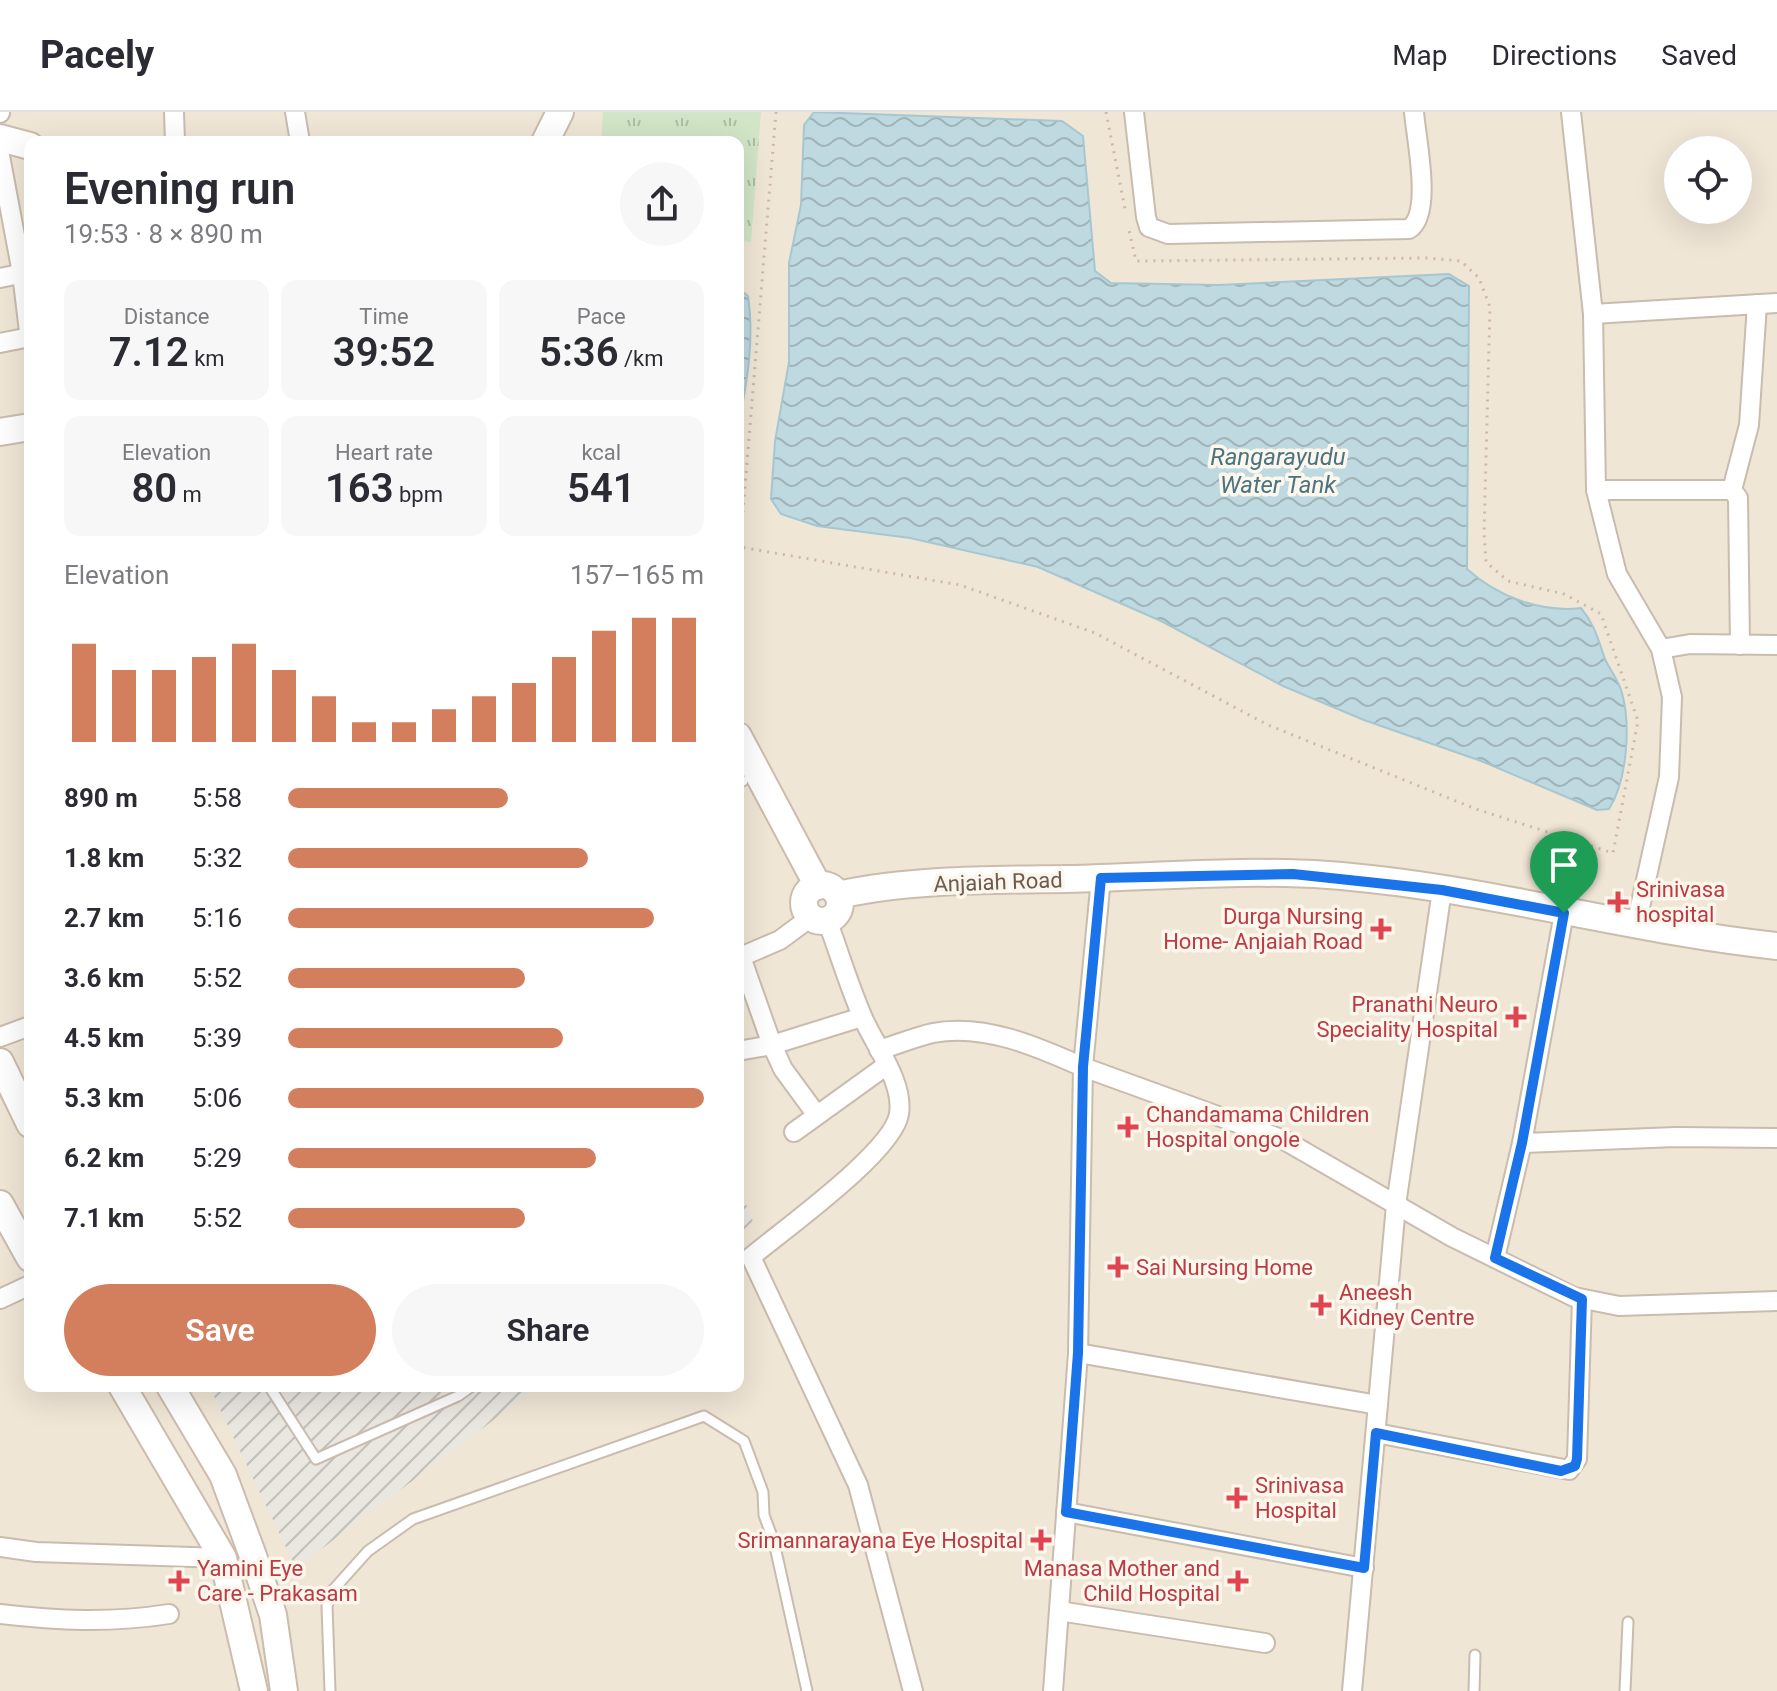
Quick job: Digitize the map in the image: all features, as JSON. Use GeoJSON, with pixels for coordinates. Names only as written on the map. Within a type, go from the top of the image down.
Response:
{"type":"FeatureCollection","features":[{"type":"Feature","properties":{"kind":"street"},"geometry":{"type":"LineString","coordinates":[[174,112],[175,136]]}},
{"type":"Feature","properties":{"kind":"street"},"geometry":{"type":"LineString","coordinates":[[295,112],[299,136]]}},
{"type":"Feature","properties":{"kind":"street"},"geometry":{"type":"LineString","coordinates":[[548,136],[560,112]]}},
{"type":"Feature","properties":{"kind":"street"},"geometry":{"type":"LineString","coordinates":[[1134,112],[1146,217],[1149,227],[1168,234],[1409,229],[1417,224],[1423,207],[1414,112]]}},
{"type":"Feature","properties":{"kind":"street"},"geometry":{"type":"LineString","coordinates":[[1571,112],[1593,314],[1596,490],[1617,574],[1661,649],[1672,697],[1669,777],[1636,925]]}},
{"type":"Feature","properties":{"kind":"street"},"geometry":{"type":"LineString","coordinates":[[0,138],[24,144]]}},
{"type":"Feature","properties":{"kind":"street"},"geometry":{"type":"LineString","coordinates":[[0,156],[24,263]]}},
{"type":"Feature","properties":{"kind":"street"},"geometry":{"type":"LineString","coordinates":[[0,278],[24,272]]}},
{"type":"Feature","properties":{"kind":"street"},"geometry":{"type":"LineString","coordinates":[[1593,314],[1777,303]]}},
{"type":"Feature","properties":{"kind":"street"},"geometry":{"type":"LineString","coordinates":[[1732,490],[1749,425],[1757,304]]}},
{"type":"Feature","properties":{"kind":"street"},"geometry":{"type":"LineString","coordinates":[[0,343],[24,339]]}},
{"type":"Feature","properties":{"kind":"street"},"geometry":{"type":"LineString","coordinates":[[0,432],[24,428]]}},
{"type":"Feature","properties":{"kind":"street"},"geometry":{"type":"LineString","coordinates":[[1596,490],[1732,490]]}},
{"type":"Feature","properties":{"kind":"street"},"geometry":{"type":"LineString","coordinates":[[1732,490],[1738,498],[1740,645]]}},
{"type":"Feature","properties":{"kind":"street"},"geometry":{"type":"LineString","coordinates":[[1661,649],[1690,644],[1777,645]]}},
{"type":"Feature","properties":{"kind":"street"},"geometry":{"type":"LineString","coordinates":[[744,748],[820,903],[862,1017],[883,1058],[899,1100],[899,1116],[889,1135],[862,1165],[751,1257],[858,1485],[913,1691]]}},
{"type":"Feature","properties":{"kind":"street"},"geometry":{"type":"LineString","coordinates":[[744,784],[820,903]]}},
{"type":"Feature","properties":{"kind":"street","name":"Anjaiah Road"},"geometry":{"type":"LineString","coordinates":[[820,903],[915,885],[1317,875],[1442,890],[1564,913],[1777,946]]}},
{"type":"Feature","properties":{"kind":"street"},"geometry":{"type":"LineString","coordinates":[[1053,1691],[1078,1353],[1083,1067],[1101,878]]}},
{"type":"Feature","properties":{"kind":"street"},"geometry":{"type":"LineString","coordinates":[[1352,1691],[1396,1205],[1442,890]]}},
{"type":"Feature","properties":{"kind":"street"},"geometry":{"type":"LineString","coordinates":[[744,956],[780,940],[820,903]]}},
{"type":"Feature","properties":{"kind":"street"},"geometry":{"type":"LineString","coordinates":[[1495,1258],[1522,1143],[1564,913]]}},
{"type":"Feature","properties":{"kind":"street"},"geometry":{"type":"LineString","coordinates":[[744,969],[783,1069],[816,1114]]}},
{"type":"Feature","properties":{"kind":"street"},"geometry":{"type":"LineString","coordinates":[[744,1050],[772,1045],[862,1017]]}},
{"type":"Feature","properties":{"kind":"street"},"geometry":{"type":"LineString","coordinates":[[0,1037],[24,1028]]}},
{"type":"Feature","properties":{"kind":"street"},"geometry":{"type":"LineString","coordinates":[[794,1132],[883,1058],[934,1033],[977,1032],[1018,1041],[1284,1140],[1495,1258],[1582,1299],[1619,1306],[1777,1301]]}},
{"type":"Feature","properties":{"kind":"street"},"geometry":{"type":"LineString","coordinates":[[0,1062],[24,1112]]}},
{"type":"Feature","properties":{"kind":"street"},"geometry":{"type":"LineString","coordinates":[[1522,1143],[1676,1137],[1777,1138]]}},
{"type":"Feature","properties":{"kind":"street"},"geometry":{"type":"LineString","coordinates":[[0,1204],[24,1247]]}},
{"type":"Feature","properties":{"kind":"street"},"geometry":{"type":"LineString","coordinates":[[0,1299],[24,1288]]}},
{"type":"Feature","properties":{"kind":"street"},"geometry":{"type":"LineString","coordinates":[[1376,1433],[1569,1470],[1577,1459],[1582,1299]]}},
{"type":"Feature","properties":{"kind":"street"},"geometry":{"type":"LineString","coordinates":[[1078,1353],[1378,1405]]}},
{"type":"Feature","properties":{"kind":"street"},"geometry":{"type":"LineString","coordinates":[[126,1392],[223,1558],[254,1691]]}},
{"type":"Feature","properties":{"kind":"street"},"geometry":{"type":"LineString","coordinates":[[174,1392],[223,1475],[253,1556],[273,1615],[284,1691]]}},
{"type":"Feature","properties":{"kind":"street"},"geometry":{"type":"LineString","coordinates":[[1066,1512],[1364,1568]]}},
{"type":"Feature","properties":{"kind":"street"},"geometry":{"type":"LineString","coordinates":[[0,1547],[36,1552],[223,1558]]}},
{"type":"Feature","properties":{"kind":"street"},"geometry":{"type":"LineString","coordinates":[[1059,1611],[1265,1643]]}},
{"type":"Feature","properties":{"kind":"street"},"geometry":{"type":"LineString","coordinates":[[0,1614],[86,1622],[124,1621],[169,1614]]}},
{"type":"Feature","properties":{"kind":"lane"},"geometry":{"type":"LineString","coordinates":[[273,1392],[316,1459],[464,1392]]}},
{"type":"Feature","properties":{"kind":"lane"},"geometry":{"type":"LineString","coordinates":[[330,1691],[327,1606],[333,1590],[368,1551],[413,1519],[704,1416],[744,1441],[763,1492],[764,1515],[774,1542],[807,1691]]}},
{"type":"Feature","properties":{"kind":"lane"},"geometry":{"type":"LineString","coordinates":[[1625,1691],[1628,1622]]}},
{"type":"Feature","properties":{"kind":"lane"},"geometry":{"type":"LineString","coordinates":[[1474,1691],[1475,1655]]}},
{"type":"Feature","properties":{"kind":"path"},"geometry":{"type":"LineString","coordinates":[[744,499],[776,112]]}},
{"type":"Feature","properties":{"kind":"path"},"geometry":{"type":"LineString","coordinates":[[744,548],[960,585],[1095,633],[1268,725],[1476,809],[1613,853],[1638,721],[1601,614],[1564,594],[1508,581],[1486,562],[1484,533],[1490,307],[1479,278],[1461,261],[1428,258],[1136,261],[1106,112]]}},
{"type":"Feature","properties":{"kind":"shaded area"},"geometry":{"type":"Polygon","coordinates":[[[0,112],[1777,112],[1777,1691],[0,1691],[0,112]]]}},
{"type":"Feature","properties":{"kind":"shaded area"},"geometry":{"type":"Polygon","coordinates":[[[744,1199],[754,1224],[744,1232],[744,1199]]]}},
{"type":"Feature","properties":{"kind":"shaded area"},"geometry":{"type":"Polygon","coordinates":[[[212,1392],[531,1392],[296,1568],[212,1392]]]}},
{"type":"Feature","properties":{"kind":"green space"},"geometry":{"type":"Polygon","coordinates":[[[603,112],[761,112],[751,242],[744,241],[744,136],[601,136],[603,112]]]}},
{"type":"Feature","properties":{"kind":"water","name":"Rangarayudu Water Tank"},"geometry":{"type":"Polygon","coordinates":[[[814,112],[1062,121],[1083,136],[1095,271],[1111,283],[1218,285],[1449,274],[1469,286],[1467,569],[1505,595],[1550,608],[1581,608],[1590,620],[1621,689],[1625,706],[1626,753],[1620,784],[1609,809],[1597,810],[1481,761],[1364,720],[1283,686],[1161,621],[1038,567],[910,538],[817,526],[781,514],[771,499],[775,441],[789,362],[789,263],[801,205],[804,125],[814,112]]]}},
{"type":"Feature","properties":{"kind":"water"},"geometry":{"type":"Polygon","coordinates":[[[744,293],[748,296],[750,313],[749,363],[744,397],[744,293]]]}},
{"type":"Feature","properties":{"kind":"place","name":"Srinivasa hospital"},"geometry":{"type":"Point","coordinates":[1618,902]}},
{"type":"Feature","properties":{"kind":"place","name":"Durga Nursing Home- Anjaiah Road"},"geometry":{"type":"Point","coordinates":[1381,929]}},
{"type":"Feature","properties":{"kind":"place","name":"Pranathi Neuro Speciality Hospital"},"geometry":{"type":"Point","coordinates":[1516,1017]}},
{"type":"Feature","properties":{"kind":"place","name":"Chandamama Children Hospital ongole"},"geometry":{"type":"Point","coordinates":[1128,1127]}},
{"type":"Feature","properties":{"kind":"place","name":"Sai Nursing Home"},"geometry":{"type":"Point","coordinates":[1118,1267]}},
{"type":"Feature","properties":{"kind":"place","name":"Aneesh Kidney Centre"},"geometry":{"type":"Point","coordinates":[1321,1305]}},
{"type":"Feature","properties":{"kind":"place","name":"Srinivasa Hospital"},"geometry":{"type":"Point","coordinates":[1237,1498]}},
{"type":"Feature","properties":{"kind":"place","name":"Srimannarayana Eye Hospital"},"geometry":{"type":"Point","coordinates":[1041,1540]}},
{"type":"Feature","properties":{"kind":"place","name":"Yamini Eye Care - Prakasam"},"geometry":{"type":"Point","coordinates":[179,1581]}},
{"type":"Feature","properties":{"kind":"place","name":"Manasa Mother and Child Hospital"},"geometry":{"type":"Point","coordinates":[1238,1581]}},
{"type":"Feature","properties":{"kind":"route"},"geometry":{"type":"LineString","coordinates":[[1329,875],[1442,890],[1564,913],[1522,1143],[1495,1258],[1582,1299],[1575,1466],[1561,1471],[1376,1433],[1364,1568],[1066,1512],[1078,1353],[1083,1067],[1101,878],[1329,875]]}}]}
